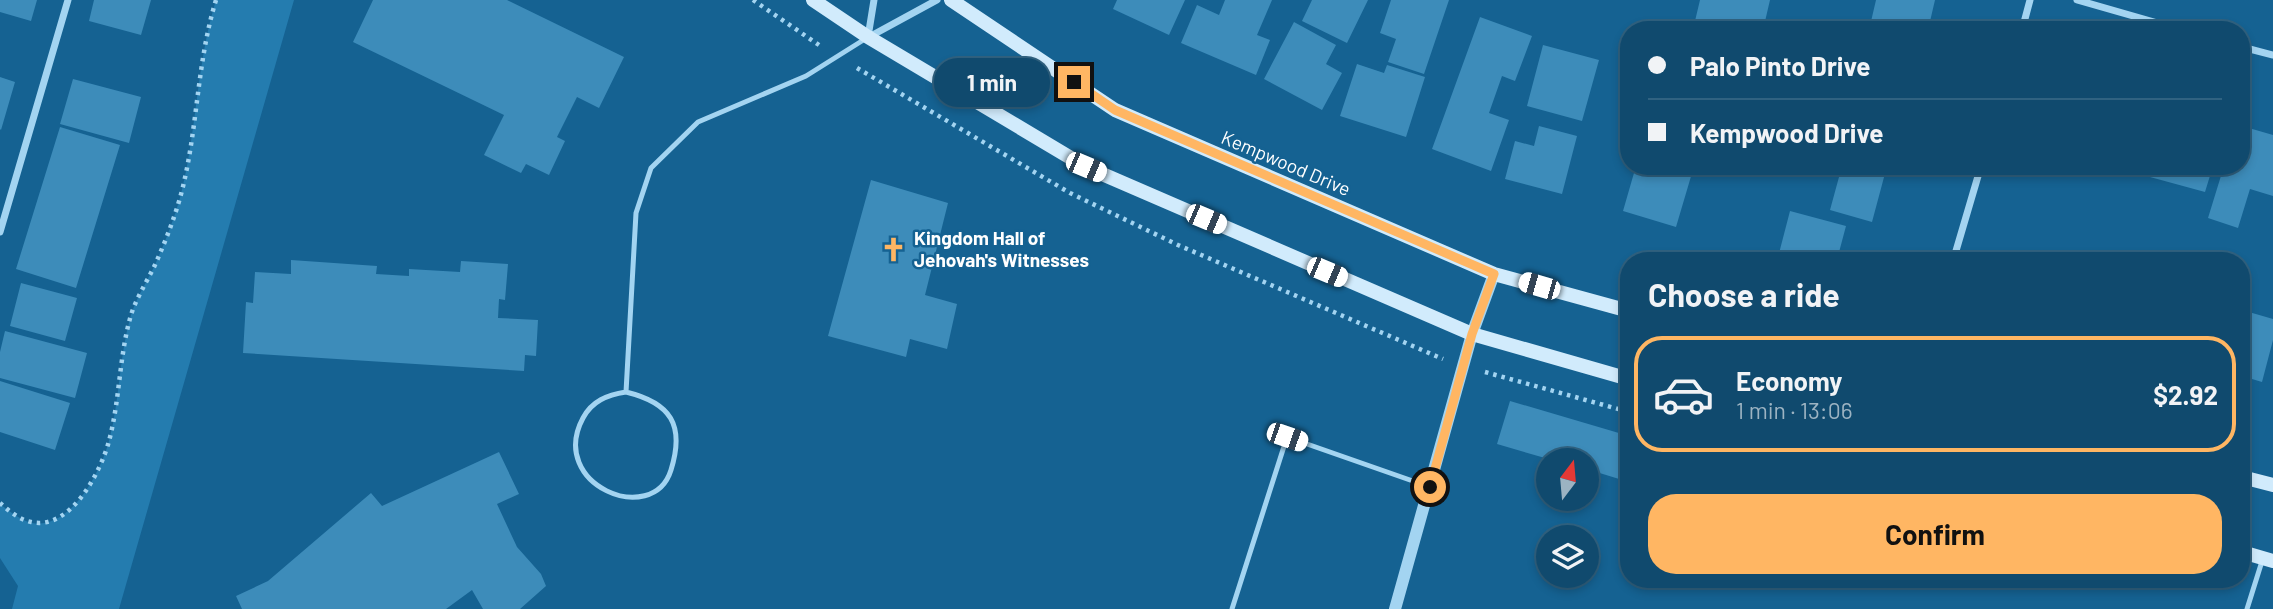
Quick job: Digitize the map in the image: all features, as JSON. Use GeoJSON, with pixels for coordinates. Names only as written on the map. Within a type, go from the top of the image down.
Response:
{"type":"FeatureCollection","features":[{"type":"Feature","properties":{"kind":"main road"},"geometry":{"type":"LineString","coordinates":[[813,0],[868,37],[1086,167],[1472,334],[1620,377]]}},
{"type":"Feature","properties":{"kind":"main road","name":"Kempwood Drive"},"geometry":{"type":"LineString","coordinates":[[951,0],[1115,110],[1494,274],[1620,309]]}},
{"type":"Feature","properties":{"kind":"main road"},"geometry":{"type":"LineString","coordinates":[[2250,479],[2273,485]]}},
{"type":"Feature","properties":{"kind":"main road"},"geometry":{"type":"LineString","coordinates":[[2250,554],[2268,560]]}},
{"type":"Feature","properties":{"kind":"street"},"geometry":{"type":"LineString","coordinates":[[0,232],[68,0]]}},
{"type":"Feature","properties":{"kind":"street"},"geometry":{"type":"LineString","coordinates":[[868,37],[874,0]]}},
{"type":"Feature","properties":{"kind":"street"},"geometry":{"type":"LineString","coordinates":[[868,37],[937,0]]}},
{"type":"Feature","properties":{"kind":"street"},"geometry":{"type":"LineString","coordinates":[[2024,21],[2030,0]]}},
{"type":"Feature","properties":{"kind":"street"},"geometry":{"type":"LineString","coordinates":[[2077,0],[2150,21]]}},
{"type":"Feature","properties":{"kind":"street"},"geometry":{"type":"LineString","coordinates":[[2250,49],[2273,55]]}},
{"type":"Feature","properties":{"kind":"street"},"geometry":{"type":"LineString","coordinates":[[1956,252],[1978,175]]}},
{"type":"Feature","properties":{"kind":"street"},"geometry":{"type":"LineString","coordinates":[[1395,609],[1472,334],[1494,274]]}},
{"type":"Feature","properties":{"kind":"lane"},"geometry":{"type":"LineString","coordinates":[[626,392],[636,213],[651,168],[698,122],[806,76],[868,37]]}},
{"type":"Feature","properties":{"kind":"lane"},"geometry":{"type":"LineString","coordinates":[[626,392],[647,397],[660,405],[670,415],[677,433],[670,474],[657,491],[643,498],[603,490],[588,478],[577,464],[574,444],[588,408],[610,394],[626,392]]}},
{"type":"Feature","properties":{"kind":"lane"},"geometry":{"type":"LineString","coordinates":[[1232,609],[1287,437],[1430,487]]}},
{"type":"Feature","properties":{"kind":"lane"},"geometry":{"type":"LineString","coordinates":[[2247,609],[2268,560]]}},
{"type":"Feature","properties":{"kind":"path"},"geometry":{"type":"LineString","coordinates":[[0,503],[11,513],[32,523],[55,519],[73,507],[96,477],[109,440],[124,343],[132,312],[162,250],[180,198],[200,72],[216,0]]}},
{"type":"Feature","properties":{"kind":"shaded area"},"geometry":{"type":"Polygon","coordinates":[[[216,0],[294,0],[119,609],[12,609],[18,586],[0,558],[0,504],[32,523],[46,523],[59,517],[82,496],[105,453],[113,425],[131,315],[154,267],[180,198],[204,49],[216,0]]]}},
{"type":"Feature","properties":{"kind":"building"},"geometry":{"type":"Polygon","coordinates":[[[0,0],[37,0],[31,21],[0,12],[0,0]]]}},
{"type":"Feature","properties":{"kind":"building"},"geometry":{"type":"Polygon","coordinates":[[[94,0],[151,0],[141,35],[89,21],[94,0]]]}},
{"type":"Feature","properties":{"kind":"building"},"geometry":{"type":"Polygon","coordinates":[[[373,0],[507,0],[624,57],[599,108],[577,97],[557,137],[565,141],[549,175],[526,164],[521,173],[484,155],[504,115],[353,42],[373,0]]]}},
{"type":"Feature","properties":{"kind":"building"},"geometry":{"type":"Polygon","coordinates":[[[1117,0],[1185,0],[1169,35],[1113,9],[1117,0]]]}},
{"type":"Feature","properties":{"kind":"building"},"geometry":{"type":"Polygon","coordinates":[[[1225,0],[1272,0],[1257,35],[1270,40],[1256,75],[1181,43],[1197,5],[1219,15],[1225,0]]]}},
{"type":"Feature","properties":{"kind":"building"},"geometry":{"type":"Polygon","coordinates":[[[1312,0],[1368,0],[1347,43],[1302,21],[1312,0]]]}},
{"type":"Feature","properties":{"kind":"building"},"geometry":{"type":"Polygon","coordinates":[[[1391,0],[1449,0],[1424,74],[1388,62],[1396,39],[1380,33],[1391,0]]]}},
{"type":"Feature","properties":{"kind":"building"},"geometry":{"type":"Polygon","coordinates":[[[1700,0],[1770,0],[1765,21],[1695,21],[1700,0]]]}},
{"type":"Feature","properties":{"kind":"building"},"geometry":{"type":"Polygon","coordinates":[[[1876,0],[1935,0],[1930,21],[1871,21],[1876,0]]]}},
{"type":"Feature","properties":{"kind":"building"},"geometry":{"type":"Polygon","coordinates":[[[1480,17],[1532,36],[1515,81],[1502,76],[1489,113],[1509,120],[1491,171],[1432,149],[1480,17]]]}},
{"type":"Feature","properties":{"kind":"building"},"geometry":{"type":"Polygon","coordinates":[[[1294,22],[1336,45],[1326,64],[1342,73],[1322,110],[1264,79],[1294,22]]]}},
{"type":"Feature","properties":{"kind":"building"},"geometry":{"type":"Polygon","coordinates":[[[1543,45],[1599,60],[1582,121],[1527,106],[1543,45]]]}},
{"type":"Feature","properties":{"kind":"building"},"geometry":{"type":"Polygon","coordinates":[[[1357,64],[1384,73],[1387,65],[1425,77],[1406,137],[1340,116],[1357,64]]]}},
{"type":"Feature","properties":{"kind":"building"},"geometry":{"type":"Polygon","coordinates":[[[0,77],[15,82],[1,130],[0,129],[0,77]]]}},
{"type":"Feature","properties":{"kind":"building"},"geometry":{"type":"Polygon","coordinates":[[[73,79],[141,97],[129,143],[60,124],[73,79]]]}},
{"type":"Feature","properties":{"kind":"building"},"geometry":{"type":"Polygon","coordinates":[[[1539,126],[1577,136],[1562,194],[1505,179],[1515,141],[1534,146],[1539,126]]]}},
{"type":"Feature","properties":{"kind":"building"},"geometry":{"type":"Polygon","coordinates":[[[60,127],[120,145],[76,288],[16,269],[60,127]]]}},
{"type":"Feature","properties":{"kind":"building"},"geometry":{"type":"Polygon","coordinates":[[[2250,128],[2273,135],[2273,196],[2250,189],[2238,228],[2208,218],[2221,175],[2250,175],[2250,128]]]}},
{"type":"Feature","properties":{"kind":"building"},"geometry":{"type":"Polygon","coordinates":[[[1633,175],[1691,175],[1676,227],[1623,211],[1633,175]]]}},
{"type":"Feature","properties":{"kind":"building"},"geometry":{"type":"Polygon","coordinates":[[[1840,175],[1885,175],[1872,222],[1830,210],[1840,175]]]}},
{"type":"Feature","properties":{"kind":"building"},"geometry":{"type":"Polygon","coordinates":[[[2143,175],[2210,175],[2205,192],[2143,175]]]}},
{"type":"Feature","properties":{"kind":"building","name":"Kingdom Hall of Jehovah's Witnesses"},"geometry":{"type":"Polygon","coordinates":[[[871,180],[948,203],[925,295],[957,304],[947,349],[910,339],[906,357],[828,336],[871,180]]]}},
{"type":"Feature","properties":{"kind":"building"},"geometry":{"type":"Polygon","coordinates":[[[1790,211],[1846,226],[1839,252],[1779,252],[1790,211]]]}},
{"type":"Feature","properties":{"kind":"building"},"geometry":{"type":"Polygon","coordinates":[[[291,260],[377,266],[376,274],[409,276],[409,269],[460,272],[461,261],[508,264],[505,300],[499,299],[498,318],[538,320],[536,356],[525,355],[524,371],[243,353],[246,302],[253,303],[255,272],[291,274],[291,260]]]}},
{"type":"Feature","properties":{"kind":"building"},"geometry":{"type":"Polygon","coordinates":[[[21,283],[77,298],[65,341],[10,326],[21,283]]]}},
{"type":"Feature","properties":{"kind":"building"},"geometry":{"type":"Polygon","coordinates":[[[2250,312],[2273,319],[2273,340],[2262,382],[2250,378],[2250,312]]]}},
{"type":"Feature","properties":{"kind":"building"},"geometry":{"type":"Polygon","coordinates":[[[5,331],[87,353],[75,398],[0,378],[0,352],[5,331]]]}},
{"type":"Feature","properties":{"kind":"building"},"geometry":{"type":"Polygon","coordinates":[[[0,381],[70,403],[55,450],[0,432],[0,381]]]}},
{"type":"Feature","properties":{"kind":"building"},"geometry":{"type":"Polygon","coordinates":[[[1510,401],[1620,433],[1620,479],[1600,473],[1600,448],[1536,448],[1536,455],[1497,444],[1510,401]]]}},
{"type":"Feature","properties":{"kind":"building"},"geometry":{"type":"Polygon","coordinates":[[[499,452],[519,494],[497,504],[517,547],[541,574],[546,586],[520,609],[483,609],[472,590],[446,609],[242,609],[236,596],[268,581],[371,493],[382,506],[499,452]]]}},
{"type":"Feature","properties":{"kind":"place","name":"Kingdom Hall of Jehovah's Witnesses"},"geometry":{"type":"Point","coordinates":[894,249]}},
{"type":"Feature","properties":{"kind":"route"},"geometry":{"type":"LineString","coordinates":[[1074,82],[1115,110],[1494,274],[1472,334],[1430,487]]}}]}
